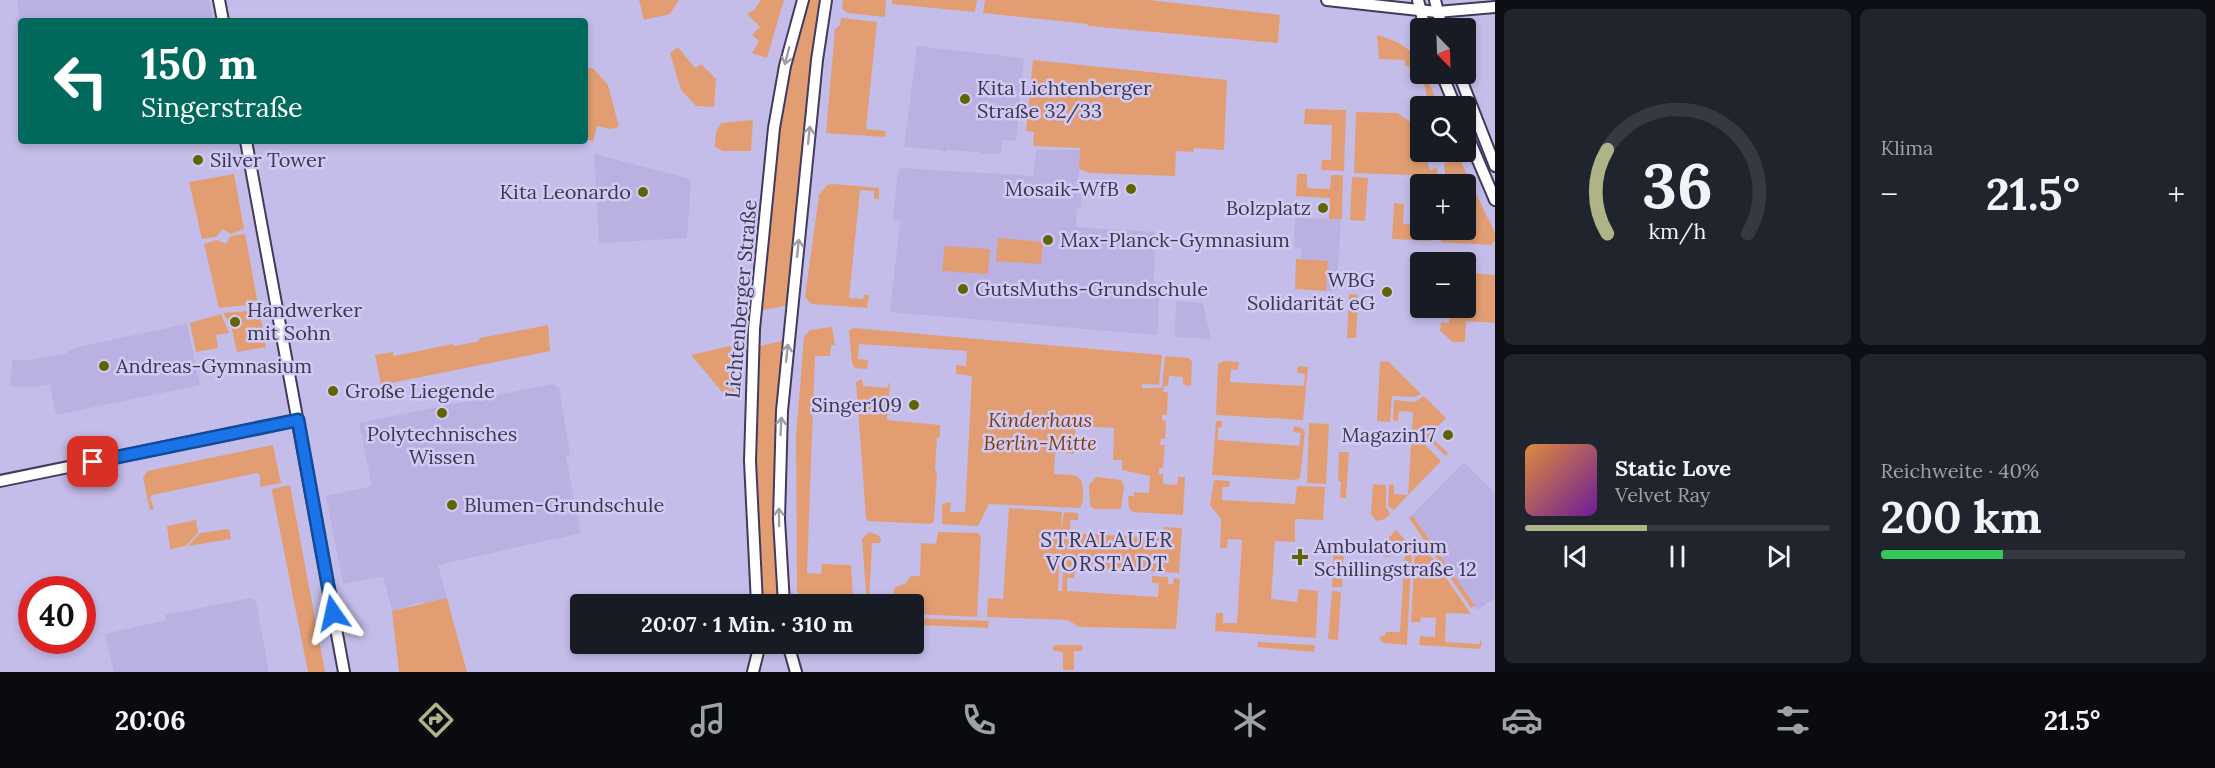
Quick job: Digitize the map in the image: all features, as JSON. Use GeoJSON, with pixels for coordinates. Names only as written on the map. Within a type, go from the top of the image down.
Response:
{"type":"FeatureCollection","features":[{"type":"Feature","properties":{"kind":"main road"},"geometry":{"type":"LineString","coordinates":[[219,0],[222,18]]}},
{"type":"Feature","properties":{"kind":"main road","name":"Lichtenberger Straße"},"geometry":{"type":"LineString","coordinates":[[757,594],[750,460],[754,329],[775,119],[785,66],[803,0]]}},
{"type":"Feature","properties":{"kind":"main road"},"geometry":{"type":"LineString","coordinates":[[783,594],[778,519],[782,411],[817,60],[826,0]]}},
{"type":"Feature","properties":{"kind":"main road"},"geometry":{"type":"LineString","coordinates":[[1327,0],[1419,5],[1437,12],[1495,7]]}},
{"type":"Feature","properties":{"kind":"main road"},"geometry":{"type":"LineString","coordinates":[[1435,0],[1439,18]]}},
{"type":"Feature","properties":{"kind":"main road"},"geometry":{"type":"LineString","coordinates":[[1463,84],[1495,166]]}},
{"type":"Feature","properties":{"kind":"main road"},"geometry":{"type":"LineString","coordinates":[[247,144],[344,672]]}},
{"type":"Feature","properties":{"kind":"main road"},"geometry":{"type":"LineString","coordinates":[[1476,155],[1495,200]]}},
{"type":"Feature","properties":{"kind":"main road"},"geometry":{"type":"LineString","coordinates":[[0,481],[298,420]]}},
{"type":"Feature","properties":{"kind":"main road"},"geometry":{"type":"LineString","coordinates":[[753,672],[758,654]]}},
{"type":"Feature","properties":{"kind":"main road"},"geometry":{"type":"LineString","coordinates":[[791,654],[795,669]]}},
{"type":"Feature","properties":{"kind":"shaded area"},"geometry":{"type":"Polygon","coordinates":[[[17,0],[209,0],[212,18],[18,18],[18,32],[16,18],[19,17],[17,0]]]}},
{"type":"Feature","properties":{"kind":"shaded area","name":"Kita Lichtenberger Straße 32/33"},"geometry":{"type":"Polygon","coordinates":[[[917,46],[1024,58],[1016,141],[1003,140],[1001,154],[985,153],[984,155],[979,152],[946,150],[946,153],[941,150],[904,147],[917,46]]]}},
{"type":"Feature","properties":{"kind":"shaded area","name":"Max-Planck-Gymnasium"},"geometry":{"type":"Polygon","coordinates":[[[1036,150],[1080,150],[1078,194],[1081,194],[1081,208],[1077,208],[1076,227],[1155,232],[1154,281],[1159,284],[1158,333],[1155,335],[890,312],[900,221],[893,220],[898,171],[901,168],[1033,176],[1036,150]]]}},
{"type":"Feature","properties":{"kind":"shaded area","name":"Kita Leonardo"},"geometry":{"type":"Polygon","coordinates":[[[594,154],[687,178],[691,184],[687,238],[599,243],[594,154]]]}},
{"type":"Feature","properties":{"kind":"shaded area"},"geometry":{"type":"Polygon","coordinates":[[[1295,218],[1341,219],[1337,291],[1326,291],[1328,261],[1301,260],[1302,248],[1294,247],[1295,218]]]}},
{"type":"Feature","properties":{"kind":"shaded area"},"geometry":{"type":"Polygon","coordinates":[[[1176,301],[1203,303],[1211,339],[1177,337],[1175,334],[1176,301]]]}},
{"type":"Feature","properties":{"kind":"shaded area","name":"Andreas-Gymnasium"},"geometry":{"type":"Polygon","coordinates":[[[187,324],[200,385],[56,415],[50,384],[34,387],[10,386],[12,360],[31,360],[67,353],[68,350],[82,346],[187,324]]]}},
{"type":"Feature","properties":{"kind":"shaded area","name":"Blumen-Grundschule"},"geometry":{"type":"Polygon","coordinates":[[[552,384],[559,388],[570,454],[566,456],[581,533],[438,565],[447,598],[424,604],[422,602],[392,611],[383,576],[343,584],[326,496],[372,486],[359,423],[552,384]]]}},
{"type":"Feature","properties":{"kind":"shaded area"},"geometry":{"type":"Polygon","coordinates":[[[1464,462],[1495,493],[1495,598],[1477,610],[1412,515],[1464,462]]]}},
{"type":"Feature","properties":{"kind":"shaded area"},"geometry":{"type":"Polygon","coordinates":[[[251,598],[256,601],[269,672],[114,672],[105,634],[166,620],[165,615],[251,598]]]}},
{"type":"Feature","properties":{"kind":"green space"},"geometry":{"type":"Polygon","coordinates":[[[639,0],[679,0],[670,14],[644,20],[639,0]]]}},
{"type":"Feature","properties":{"kind":"green space"},"geometry":{"type":"Polygon","coordinates":[[[761,0],[784,0],[767,58],[752,53],[759,41],[752,35],[760,27],[747,14],[754,10],[761,0]]]}},
{"type":"Feature","properties":{"kind":"green space"},"geometry":{"type":"Polygon","coordinates":[[[808,0],[820,0],[790,305],[758,311],[778,124],[794,47],[808,0]]]}},
{"type":"Feature","properties":{"kind":"green space"},"geometry":{"type":"Polygon","coordinates":[[[843,0],[886,0],[885,17],[847,13],[842,8],[843,0]]]}},
{"type":"Feature","properties":{"kind":"green space"},"geometry":{"type":"Polygon","coordinates":[[[892,0],[977,0],[975,12],[892,4],[892,0]]]}},
{"type":"Feature","properties":{"kind":"green space"},"geometry":{"type":"Polygon","coordinates":[[[985,0],[1149,0],[1280,15],[1278,43],[1088,26],[1088,24],[983,13],[985,0]]]}},
{"type":"Feature","properties":{"kind":"green space"},"geometry":{"type":"Polygon","coordinates":[[[841,18],[877,22],[866,129],[886,131],[885,137],[826,133],[835,29],[840,25],[841,18]]]}},
{"type":"Feature","properties":{"kind":"green space"},"geometry":{"type":"Polygon","coordinates":[[[1377,35],[1399,43],[1410,51],[1410,68],[1405,65],[1405,60],[1379,59],[1377,35]]]}},
{"type":"Feature","properties":{"kind":"green space"},"geometry":{"type":"Polygon","coordinates":[[[678,47],[695,68],[701,64],[716,79],[714,107],[696,106],[681,90],[670,53],[678,47]]]}},
{"type":"Feature","properties":{"kind":"green space"},"geometry":{"type":"Polygon","coordinates":[[[1033,60],[1227,80],[1224,150],[1194,148],[1193,152],[1176,151],[1175,176],[1090,173],[1079,169],[1080,148],[1033,146],[1034,132],[1026,131],[1033,60]]]}},
{"type":"Feature","properties":{"kind":"green space"},"geometry":{"type":"Polygon","coordinates":[[[588,68],[593,68],[608,85],[619,127],[611,129],[597,126],[593,141],[588,140],[588,68]]]}},
{"type":"Feature","properties":{"kind":"green space"},"geometry":{"type":"Polygon","coordinates":[[[1424,84],[1430,84],[1434,96],[1427,96],[1424,84]]]}},
{"type":"Feature","properties":{"kind":"green space"},"geometry":{"type":"Polygon","coordinates":[[[1305,109],[1346,110],[1344,171],[1321,170],[1322,160],[1331,160],[1332,125],[1304,124],[1305,109]]]}},
{"type":"Feature","properties":{"kind":"green space"},"geometry":{"type":"Polygon","coordinates":[[[1356,112],[1397,113],[1410,122],[1410,162],[1427,162],[1430,170],[1437,167],[1438,174],[1410,175],[1354,173],[1356,112]]]}},
{"type":"Feature","properties":{"kind":"green space"},"geometry":{"type":"Polygon","coordinates":[[[753,120],[751,151],[723,151],[715,147],[716,132],[721,123],[753,120]]]}},
{"type":"Feature","properties":{"kind":"green space"},"geometry":{"type":"Polygon","coordinates":[[[1461,162],[1467,174],[1445,174],[1444,164],[1461,162]]]}},
{"type":"Feature","properties":{"kind":"green space"},"geometry":{"type":"Polygon","coordinates":[[[234,174],[244,229],[231,234],[223,229],[216,237],[202,239],[189,182],[234,174]]]}},
{"type":"Feature","properties":{"kind":"green space"},"geometry":{"type":"Polygon","coordinates":[[[1297,174],[1307,174],[1307,188],[1330,189],[1331,175],[1343,175],[1342,219],[1329,219],[1330,198],[1296,196],[1297,174]]]}},
{"type":"Feature","properties":{"kind":"green space"},"geometry":{"type":"Polygon","coordinates":[[[1352,177],[1368,178],[1365,221],[1350,220],[1352,177]]]}},
{"type":"Feature","properties":{"kind":"green space"},"geometry":{"type":"Polygon","coordinates":[[[827,185],[879,188],[879,199],[874,199],[874,191],[860,190],[849,298],[863,299],[864,295],[869,295],[867,308],[811,304],[805,297],[819,195],[827,185]]]}},
{"type":"Feature","properties":{"kind":"green space"},"geometry":{"type":"Polygon","coordinates":[[[1476,194],[1495,233],[1495,241],[1491,245],[1441,242],[1441,240],[1476,240],[1476,194]]]}},
{"type":"Feature","properties":{"kind":"green space"},"geometry":{"type":"Polygon","coordinates":[[[1394,203],[1404,204],[1403,224],[1410,224],[1410,240],[1392,239],[1394,203]]]}},
{"type":"Feature","properties":{"kind":"green space"},"geometry":{"type":"Polygon","coordinates":[[[245,234],[258,304],[219,308],[204,244],[217,240],[226,244],[231,236],[245,234]]]}},
{"type":"Feature","properties":{"kind":"green space"},"geometry":{"type":"Polygon","coordinates":[[[998,238],[1043,242],[1041,264],[996,261],[998,238]]]}},
{"type":"Feature","properties":{"kind":"green space"},"geometry":{"type":"Polygon","coordinates":[[[945,246],[990,249],[988,274],[942,271],[945,246]]]}},
{"type":"Feature","properties":{"kind":"green space"},"geometry":{"type":"Polygon","coordinates":[[[1296,259],[1328,261],[1326,291],[1295,289],[1296,259]]]}},
{"type":"Feature","properties":{"kind":"green space"},"geometry":{"type":"Polygon","coordinates":[[[1476,273],[1495,275],[1495,323],[1466,321],[1465,342],[1453,342],[1440,331],[1441,322],[1449,323],[1449,318],[1476,318],[1476,273]]]}},
{"type":"Feature","properties":{"kind":"green space"},"geometry":{"type":"Polygon","coordinates":[[[1349,294],[1358,295],[1356,338],[1347,338],[1349,294]]]}},
{"type":"Feature","properties":{"kind":"green space"},"geometry":{"type":"Polygon","coordinates":[[[259,310],[266,347],[237,352],[231,325],[223,313],[259,310]]]}},
{"type":"Feature","properties":{"kind":"green space"},"geometry":{"type":"Polygon","coordinates":[[[221,314],[229,333],[216,335],[218,348],[196,352],[190,323],[221,314]]]}},
{"type":"Feature","properties":{"kind":"green space"},"geometry":{"type":"Polygon","coordinates":[[[548,325],[550,351],[381,385],[375,355],[393,352],[394,356],[452,344],[455,346],[479,341],[480,338],[548,325]]]}},
{"type":"Feature","properties":{"kind":"green space"},"geometry":{"type":"Polygon","coordinates":[[[832,327],[835,345],[831,345],[830,356],[815,356],[807,573],[821,574],[822,564],[851,565],[853,594],[799,594],[797,592],[796,437],[804,337],[810,330],[832,327]]]}},
{"type":"Feature","properties":{"kind":"green space","name":"Kinderhaus Berlin-Mitte"},"geometry":{"type":"Polygon","coordinates":[[[853,328],[1162,355],[1159,385],[1142,384],[1142,388],[1162,388],[1165,356],[1189,358],[1192,362],[1191,386],[1183,385],[1183,377],[1169,376],[1168,386],[1164,386],[1163,392],[1168,392],[1167,415],[1162,415],[1162,420],[1166,421],[1165,439],[1161,439],[1160,445],[1165,445],[1163,468],[1159,468],[1159,474],[1163,474],[1163,484],[1177,485],[1178,477],[1185,477],[1183,515],[1133,512],[1129,508],[1128,496],[1134,496],[1134,492],[1149,493],[1150,476],[1122,470],[1122,460],[1113,460],[1114,428],[1076,426],[1074,454],[1055,452],[1054,474],[1079,478],[1083,486],[1083,500],[1080,508],[989,504],[978,526],[942,524],[942,504],[951,502],[950,512],[965,512],[972,376],[956,374],[956,365],[966,366],[967,351],[859,344],[858,359],[868,360],[867,369],[855,368],[852,363],[849,331],[853,328]]]}},
{"type":"Feature","properties":{"kind":"green space"},"geometry":{"type":"Polygon","coordinates":[[[786,340],[781,594],[762,594],[754,511],[755,347],[786,340]]]}},
{"type":"Feature","properties":{"kind":"green space"},"geometry":{"type":"Polygon","coordinates":[[[730,346],[736,351],[735,394],[723,393],[691,355],[730,346]]]}},
{"type":"Feature","properties":{"kind":"green space"},"geometry":{"type":"Polygon","coordinates":[[[1223,361],[1239,362],[1238,370],[1231,369],[1230,382],[1304,386],[1305,374],[1297,373],[1298,366],[1308,367],[1303,420],[1216,415],[1218,364],[1223,361]]]}},
{"type":"Feature","properties":{"kind":"green space"},"geometry":{"type":"Polygon","coordinates":[[[1388,361],[1421,394],[1414,397],[1392,396],[1390,422],[1377,421],[1380,362],[1388,361]]]}},
{"type":"Feature","properties":{"kind":"green space"},"geometry":{"type":"Polygon","coordinates":[[[862,379],[863,386],[887,388],[890,381],[887,420],[940,425],[935,469],[937,473],[934,521],[931,524],[868,521],[866,518],[856,382],[862,379]]]}},
{"type":"Feature","properties":{"kind":"green space"},"geometry":{"type":"Polygon","coordinates":[[[1424,396],[1446,418],[1429,435],[1448,453],[1446,456],[1428,439],[1424,444],[1441,461],[1394,510],[1388,506],[1389,484],[1394,485],[1394,494],[1408,495],[1413,412],[1399,411],[1398,421],[1393,420],[1394,400],[1415,402],[1424,396]]]}},
{"type":"Feature","properties":{"kind":"green space"},"geometry":{"type":"Polygon","coordinates":[[[1216,421],[1222,421],[1222,427],[1218,428],[1218,440],[1299,446],[1301,433],[1293,432],[1294,426],[1302,428],[1305,432],[1300,478],[1296,480],[1212,475],[1216,421]]]}},
{"type":"Feature","properties":{"kind":"green space"},"geometry":{"type":"Polygon","coordinates":[[[1309,423],[1329,424],[1326,484],[1307,483],[1309,423]]]}},
{"type":"Feature","properties":{"kind":"green space"},"geometry":{"type":"Polygon","coordinates":[[[273,445],[281,483],[260,487],[260,475],[257,473],[152,495],[150,498],[154,509],[150,510],[143,478],[147,471],[273,445]]]}},
{"type":"Feature","properties":{"kind":"green space"},"geometry":{"type":"Polygon","coordinates":[[[1339,452],[1349,452],[1346,498],[1340,498],[1339,452]]]}},
{"type":"Feature","properties":{"kind":"green space"},"geometry":{"type":"Polygon","coordinates":[[[1096,477],[1121,480],[1124,486],[1121,509],[1094,509],[1090,506],[1089,485],[1096,477]]]}},
{"type":"Feature","properties":{"kind":"green space"},"geometry":{"type":"Polygon","coordinates":[[[1214,480],[1230,481],[1229,487],[1222,487],[1222,500],[1295,504],[1297,486],[1325,487],[1323,520],[1295,519],[1295,542],[1275,541],[1271,599],[1297,602],[1299,589],[1318,591],[1316,638],[1215,631],[1216,613],[1223,613],[1223,623],[1237,623],[1242,540],[1228,539],[1227,548],[1220,548],[1221,519],[1210,505],[1214,480]]]}},
{"type":"Feature","properties":{"kind":"green space"},"geometry":{"type":"Polygon","coordinates":[[[1373,484],[1386,485],[1386,507],[1390,514],[1385,519],[1376,521],[1371,514],[1373,484]]]}},
{"type":"Feature","properties":{"kind":"green space"},"geometry":{"type":"Polygon","coordinates":[[[290,485],[325,672],[308,672],[272,491],[272,489],[290,485]]]}},
{"type":"Feature","properties":{"kind":"green space"},"geometry":{"type":"Polygon","coordinates":[[[1009,508],[1062,512],[1061,532],[1064,512],[1078,513],[1078,520],[1070,520],[1070,533],[1162,538],[1163,527],[1182,528],[1179,573],[1059,566],[1058,591],[1062,591],[1063,571],[1075,571],[1074,578],[1067,578],[1067,591],[1158,597],[1159,583],[1152,583],[1152,576],[1168,577],[1168,584],[1173,584],[1174,578],[1180,579],[1176,629],[1079,627],[1068,620],[987,617],[988,598],[1003,599],[1009,508]]]}},
{"type":"Feature","properties":{"kind":"green space"},"geometry":{"type":"Polygon","coordinates":[[[1412,515],[1475,606],[1471,608],[1409,518],[1412,515]]]}},
{"type":"Feature","properties":{"kind":"green space"},"geometry":{"type":"Polygon","coordinates":[[[196,520],[198,533],[186,546],[170,549],[167,526],[196,520]]]}},
{"type":"Feature","properties":{"kind":"green space"},"geometry":{"type":"Polygon","coordinates":[[[229,529],[231,539],[188,546],[200,533],[229,529]]]}},
{"type":"Feature","properties":{"kind":"green space"},"geometry":{"type":"Polygon","coordinates":[[[1396,530],[1412,547],[1407,645],[1383,643],[1379,637],[1385,635],[1386,632],[1400,632],[1405,550],[1390,549],[1390,557],[1383,556],[1384,543],[1396,530]]]}},
{"type":"Feature","properties":{"kind":"green space"},"geometry":{"type":"Polygon","coordinates":[[[869,532],[878,535],[881,539],[880,543],[872,543],[869,594],[866,594],[862,539],[869,532]]]}},
{"type":"Feature","properties":{"kind":"green space"},"geometry":{"type":"Polygon","coordinates":[[[938,532],[978,533],[981,537],[977,617],[924,614],[924,594],[894,594],[894,588],[906,583],[911,576],[920,576],[921,543],[936,544],[938,532]]]}},
{"type":"Feature","properties":{"kind":"green space"},"geometry":{"type":"Polygon","coordinates":[[[1334,544],[1344,545],[1342,587],[1332,587],[1334,544]]]}},
{"type":"Feature","properties":{"kind":"green space"},"geometry":{"type":"Polygon","coordinates":[[[1415,551],[1428,552],[1471,614],[1446,613],[1445,642],[1480,644],[1480,640],[1482,642],[1480,649],[1419,645],[1420,636],[1435,637],[1436,618],[1421,617],[1420,622],[1411,622],[1415,551]]]}},
{"type":"Feature","properties":{"kind":"green space"},"geometry":{"type":"Polygon","coordinates":[[[1332,591],[1341,592],[1338,640],[1328,639],[1332,591]]]}},
{"type":"Feature","properties":{"kind":"green space"},"geometry":{"type":"Polygon","coordinates":[[[447,598],[467,672],[399,672],[392,611],[447,598]]]}},
{"type":"Feature","properties":{"kind":"green space"},"geometry":{"type":"Polygon","coordinates":[[[924,618],[989,621],[988,628],[924,625],[924,618]]]}},
{"type":"Feature","properties":{"kind":"green space"},"geometry":{"type":"Polygon","coordinates":[[[1258,642],[1315,645],[1314,652],[1258,647],[1258,642]]]}},
{"type":"Feature","properties":{"kind":"green space"},"geometry":{"type":"Polygon","coordinates":[[[1054,645],[1082,645],[1082,651],[1074,651],[1074,670],[1063,670],[1063,652],[1053,651],[1054,645]]]}},
{"type":"Feature","properties":{"kind":"place","name":"Kita Lichtenberger Straße 32/33"},"geometry":{"type":"Point","coordinates":[965,99]}},
{"type":"Feature","properties":{"kind":"place","name":"Silver Tower"},"geometry":{"type":"Point","coordinates":[198,160]}},
{"type":"Feature","properties":{"kind":"place","name":"Mosaik-WfB"},"geometry":{"type":"Point","coordinates":[1131,189]}},
{"type":"Feature","properties":{"kind":"place","name":"Kita Leonardo"},"geometry":{"type":"Point","coordinates":[643,192]}},
{"type":"Feature","properties":{"kind":"place","name":"Bolzplatz"},"geometry":{"type":"Point","coordinates":[1323,208]}},
{"type":"Feature","properties":{"kind":"place","name":"Max-Planck-Gymnasium"},"geometry":{"type":"Point","coordinates":[1048,240]}},
{"type":"Feature","properties":{"kind":"place","name":"GutsMuths-Grundschule"},"geometry":{"type":"Point","coordinates":[963,289]}},
{"type":"Feature","properties":{"kind":"place","name":"WBG Solidarität eG"},"geometry":{"type":"Point","coordinates":[1387,292]}},
{"type":"Feature","properties":{"kind":"place","name":"Handwerker mit Sohn"},"geometry":{"type":"Point","coordinates":[235,322]}},
{"type":"Feature","properties":{"kind":"place","name":"Andreas-Gymnasium"},"geometry":{"type":"Point","coordinates":[104,366]}},
{"type":"Feature","properties":{"kind":"place","name":"Große Liegende"},"geometry":{"type":"Point","coordinates":[333,391]}},
{"type":"Feature","properties":{"kind":"place","name":"Singer109"},"geometry":{"type":"Point","coordinates":[914,405]}},
{"type":"Feature","properties":{"kind":"place","name":"Polytechnisches Wissen"},"geometry":{"type":"Point","coordinates":[442,413]}},
{"type":"Feature","properties":{"kind":"place","name":"Magazin17"},"geometry":{"type":"Point","coordinates":[1448,435]}},
{"type":"Feature","properties":{"kind":"place","name":"Blumen-Grundschule"},"geometry":{"type":"Point","coordinates":[452,505]}},
{"type":"Feature","properties":{"kind":"place","name":"Ambulatorium Schillingstraße 12"},"geometry":{"type":"Point","coordinates":[1300,557]}},
{"type":"Feature","properties":{"kind":"district","name":"STRALAUER VORSTADT"},"geometry":{"type":"Point","coordinates":[1107,552]}},
{"type":"Feature","properties":{"kind":"route"},"geometry":{"type":"LineString","coordinates":[[93,462],[298,420],[333,613]]}}]}
